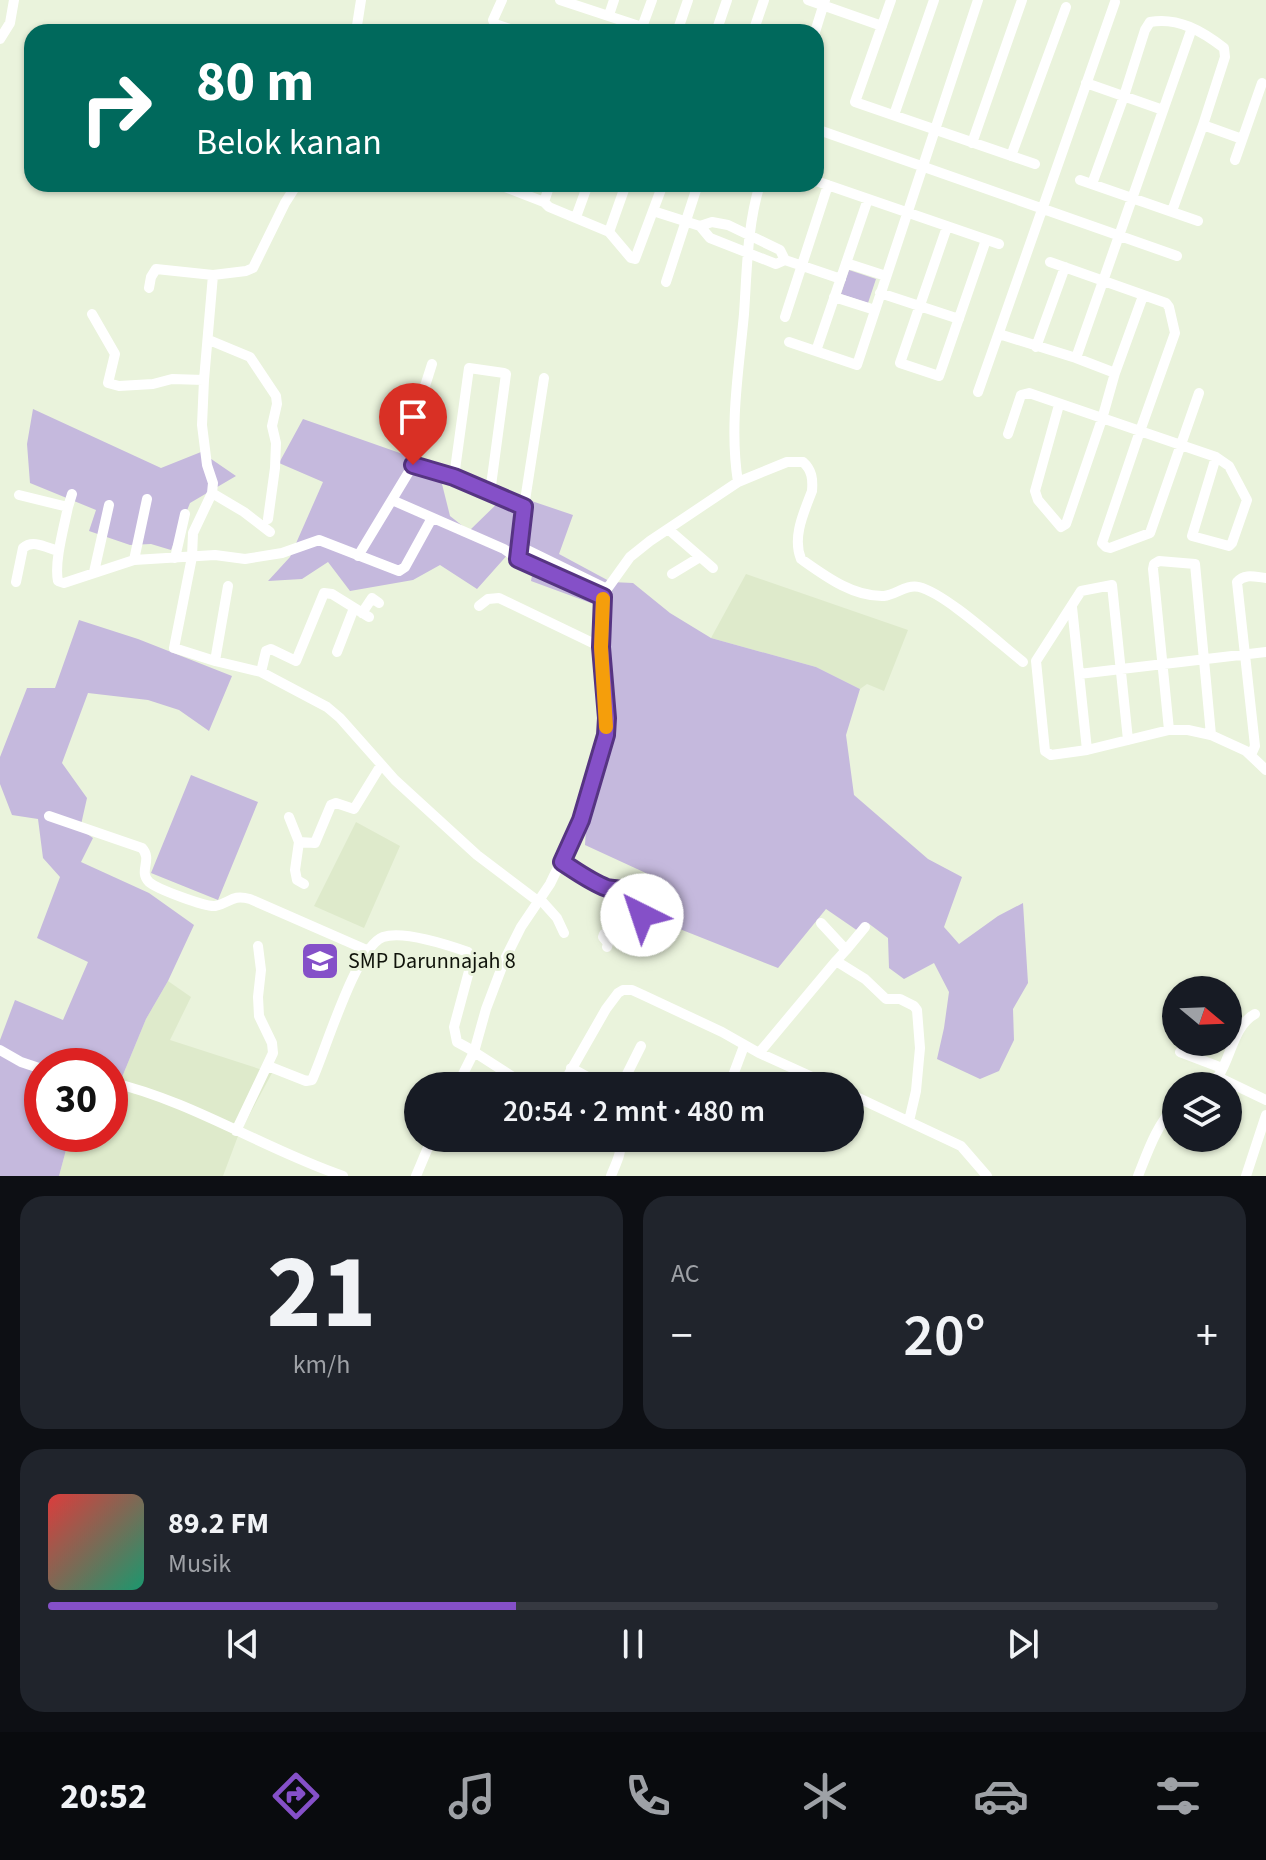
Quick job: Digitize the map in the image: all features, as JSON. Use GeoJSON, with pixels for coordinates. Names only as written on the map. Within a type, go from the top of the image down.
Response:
{"type":"FeatureCollection","features":[{"type":"Feature","properties":{"kind":"street"},"geometry":{"type":"LineString","coordinates":[[0,39],[10,23],[14,0]]}},
{"type":"Feature","properties":{"kind":"street"},"geometry":{"type":"LineString","coordinates":[[357,24],[361,0]]}},
{"type":"Feature","properties":{"kind":"street"},"geometry":{"type":"LineString","coordinates":[[495,24],[493,20],[502,0]]}},
{"type":"Feature","properties":{"kind":"street"},"geometry":{"type":"LineString","coordinates":[[560,0],[578,3],[630,24]]}},
{"type":"Feature","properties":{"kind":"street"},"geometry":{"type":"LineString","coordinates":[[609,15],[614,0]]}},
{"type":"Feature","properties":{"kind":"street"},"geometry":{"type":"LineString","coordinates":[[643,24],[652,0]]}},
{"type":"Feature","properties":{"kind":"street"},"geometry":{"type":"LineString","coordinates":[[680,24],[688,0]]}},
{"type":"Feature","properties":{"kind":"street"},"geometry":{"type":"LineString","coordinates":[[719,24],[727,0]]}},
{"type":"Feature","properties":{"kind":"street"},"geometry":{"type":"LineString","coordinates":[[756,24],[764,0]]}},
{"type":"Feature","properties":{"kind":"street"},"geometry":{"type":"LineString","coordinates":[[808,0],[825,2],[882,26]]}},
{"type":"Feature","properties":{"kind":"street"},"geometry":{"type":"LineString","coordinates":[[891,0],[855,102],[1035,164]]}},
{"type":"Feature","properties":{"kind":"street"},"geometry":{"type":"LineString","coordinates":[[894,115],[934,0]]}},
{"type":"Feature","properties":{"kind":"street"},"geometry":{"type":"LineString","coordinates":[[789,342],[857,365],[978,0]]}},
{"type":"Feature","properties":{"kind":"street"},"geometry":{"type":"LineString","coordinates":[[972,143],[1022,0]]}},
{"type":"Feature","properties":{"kind":"street"},"geometry":{"type":"LineString","coordinates":[[818,24],[825,2]]}},
{"type":"Feature","properties":{"kind":"street"},"geometry":{"type":"LineString","coordinates":[[978,392],[1115,2]]}},
{"type":"Feature","properties":{"kind":"street"},"geometry":{"type":"LineString","coordinates":[[1011,156],[1066,7]]}},
{"type":"Feature","properties":{"kind":"street"},"geometry":{"type":"LineString","coordinates":[[1092,184],[1145,30],[1150,22],[1173,21],[1192,28],[1224,48],[1223,66],[1172,211]]}},
{"type":"Feature","properties":{"kind":"street"},"geometry":{"type":"LineString","coordinates":[[1076,358],[1192,28]]}},
{"type":"Feature","properties":{"kind":"street"},"geometry":{"type":"LineString","coordinates":[[1086,83],[1163,110]]}},
{"type":"Feature","properties":{"kind":"street"},"geometry":{"type":"LineString","coordinates":[[1235,160],[1262,83]]}},
{"type":"Feature","properties":{"kind":"street"},"geometry":{"type":"LineString","coordinates":[[1203,125],[1242,139]]}},
{"type":"Feature","properties":{"kind":"street"},"geometry":{"type":"LineString","coordinates":[[824,132],[1177,256]]}},
{"type":"Feature","properties":{"kind":"street"},"geometry":{"type":"LineString","coordinates":[[1080,180],[1198,221]]}},
{"type":"Feature","properties":{"kind":"street"},"geometry":{"type":"LineString","coordinates":[[824,184],[999,244]]}},
{"type":"Feature","properties":{"kind":"street"},"geometry":{"type":"LineString","coordinates":[[785,317],[828,185]]}},
{"type":"Feature","properties":{"kind":"street"},"geometry":{"type":"LineString","coordinates":[[149,288],[156,269],[213,275],[253,268],[292,192]]}},
{"type":"Feature","properties":{"kind":"street"},"geometry":{"type":"LineString","coordinates":[[523,192],[610,233],[635,259],[660,192]]}},
{"type":"Feature","properties":{"kind":"street"},"geometry":{"type":"LineString","coordinates":[[544,202],[547,192]]}},
{"type":"Feature","properties":{"kind":"street"},"geometry":{"type":"LineString","coordinates":[[576,217],[585,192]]}},
{"type":"Feature","properties":{"kind":"street"},"geometry":{"type":"LineString","coordinates":[[610,233],[623,192]]}},
{"type":"Feature","properties":{"kind":"street"},"geometry":{"type":"LineString","coordinates":[[666,282],[695,192]]}},
{"type":"Feature","properties":{"kind":"street"},"geometry":{"type":"LineString","coordinates":[[738,482],[734,440],[750,236],[757,192]]}},
{"type":"Feature","properties":{"kind":"street"},"geometry":{"type":"LineString","coordinates":[[816,351],[868,199]]}},
{"type":"Feature","properties":{"kind":"street"},"geometry":{"type":"LineString","coordinates":[[653,211],[700,226],[718,222],[780,250],[785,260]]}},
{"type":"Feature","properties":{"kind":"street"},"geometry":{"type":"LineString","coordinates":[[700,226],[710,238],[776,264],[785,260],[841,279]]}},
{"type":"Feature","properties":{"kind":"street"},"geometry":{"type":"LineString","coordinates":[[947,227],[900,363],[939,376],[986,240]]}},
{"type":"Feature","properties":{"kind":"street"},"geometry":{"type":"LineString","coordinates":[[1050,262],[1168,305],[1175,333],[1102,543],[1108,548],[1150,533],[1199,393]]}},
{"type":"Feature","properties":{"kind":"street"},"geometry":{"type":"LineString","coordinates":[[846,263],[886,276]]}},
{"type":"Feature","properties":{"kind":"street"},"geometry":{"type":"LineString","coordinates":[[1036,347],[1065,267]]}},
{"type":"Feature","properties":{"kind":"street"},"geometry":{"type":"LineString","coordinates":[[213,275],[202,425],[207,465],[213,483],[212,493],[193,533],[192,557],[174,648],[261,672],[327,707],[381,765],[477,855],[540,901],[557,918],[564,933]]}},
{"type":"Feature","properties":{"kind":"street"},"geometry":{"type":"LineString","coordinates":[[880,293],[959,319]]}},
{"type":"Feature","properties":{"kind":"street"},"geometry":{"type":"LineString","coordinates":[[1059,405],[1035,491],[1038,500],[1061,527],[1066,524],[1143,296]]}},
{"type":"Feature","properties":{"kind":"street"},"geometry":{"type":"LineString","coordinates":[[834,297],[875,310]]}},
{"type":"Feature","properties":{"kind":"street"},"geometry":{"type":"LineString","coordinates":[[92,314],[115,354],[108,383],[129,385],[172,379],[204,380]]}},
{"type":"Feature","properties":{"kind":"street"},"geometry":{"type":"LineString","coordinates":[[999,334],[1115,373]]}},
{"type":"Feature","properties":{"kind":"street"},"geometry":{"type":"LineString","coordinates":[[209,340],[250,357],[276,396],[272,426],[276,443],[275,468],[268,519]]}},
{"type":"Feature","properties":{"kind":"street"},"geometry":{"type":"LineString","coordinates":[[358,556],[413,465],[425,386],[432,364]]}},
{"type":"Feature","properties":{"kind":"street"},"geometry":{"type":"LineString","coordinates":[[454,477],[469,368],[504,373],[490,493]]}},
{"type":"Feature","properties":{"kind":"street"},"geometry":{"type":"LineString","coordinates":[[520,553],[544,378]]}},
{"type":"Feature","properties":{"kind":"street"},"geometry":{"type":"LineString","coordinates":[[1008,434],[1021,395],[1029,393],[1216,457],[1229,466],[1247,500],[1234,540],[1229,546],[1192,536],[1216,457]]}},
{"type":"Feature","properties":{"kind":"street"},"geometry":{"type":"LineString","coordinates":[[464,1072],[474,1052],[505,959],[521,927],[562,862],[581,820],[606,735],[601,647],[605,593],[630,557],[650,541],[738,482],[787,462],[803,462],[809,467],[812,491],[797,536],[801,559],[846,588],[868,595],[889,595],[911,586],[922,588],[955,608],[1023,662]]}},
{"type":"Feature","properties":{"kind":"street"},"geometry":{"type":"LineString","coordinates":[[413,465],[454,477],[524,507]]}},
{"type":"Feature","properties":{"kind":"street"},"geometry":{"type":"LineString","coordinates":[[212,493],[270,532]]}},
{"type":"Feature","properties":{"kind":"street"},"geometry":{"type":"LineString","coordinates":[[72,494],[58,551],[57,577],[64,583],[134,560],[215,555],[245,559],[282,553],[319,540],[399,571],[405,567],[432,518]]}},
{"type":"Feature","properties":{"kind":"street"},"geometry":{"type":"LineString","coordinates":[[19,495],[68,507]]}},
{"type":"Feature","properties":{"kind":"street"},"geometry":{"type":"LineString","coordinates":[[134,560],[147,499]]}},
{"type":"Feature","properties":{"kind":"street"},"geometry":{"type":"LineString","coordinates":[[392,500],[504,549],[520,553],[605,593]]}},
{"type":"Feature","properties":{"kind":"street"},"geometry":{"type":"LineString","coordinates":[[94,572],[109,505]]}},
{"type":"Feature","properties":{"kind":"street"},"geometry":{"type":"LineString","coordinates":[[175,558],[185,514]]}},
{"type":"Feature","properties":{"kind":"street"},"geometry":{"type":"LineString","coordinates":[[668,529],[713,568]]}},
{"type":"Feature","properties":{"kind":"street"},"geometry":{"type":"LineString","coordinates":[[16,582],[23,548],[27,544],[58,551]]}},
{"type":"Feature","properties":{"kind":"street"},"geometry":{"type":"LineString","coordinates":[[672,574],[700,557]]}},
{"type":"Feature","properties":{"kind":"street"},"geometry":{"type":"LineString","coordinates":[[1169,730],[1153,569],[1159,561],[1195,564],[1211,735]]}},
{"type":"Feature","properties":{"kind":"street"},"geometry":{"type":"LineString","coordinates":[[1251,755],[1255,746],[1237,582],[1247,576],[1266,578]]}},
{"type":"Feature","properties":{"kind":"street"},"geometry":{"type":"LineString","coordinates":[[1128,740],[1112,585],[1081,591],[1036,661],[1045,751],[1051,755],[1087,750],[1128,740],[1169,730],[1188,730],[1211,735],[1246,751],[1266,770]]}},
{"type":"Feature","properties":{"kind":"street"},"geometry":{"type":"LineString","coordinates":[[215,661],[228,586]]}},
{"type":"Feature","properties":{"kind":"street"},"geometry":{"type":"LineString","coordinates":[[261,672],[266,651],[271,649],[296,661],[324,593],[332,594],[362,613]]}},
{"type":"Feature","properties":{"kind":"street"},"geometry":{"type":"LineString","coordinates":[[337,652],[372,598],[379,603]]}},
{"type":"Feature","properties":{"kind":"street"},"geometry":{"type":"LineString","coordinates":[[479,606],[488,599],[499,598],[601,647]]}},
{"type":"Feature","properties":{"kind":"street"},"geometry":{"type":"LineString","coordinates":[[1072,607],[1087,750]]}},
{"type":"Feature","properties":{"kind":"street"},"geometry":{"type":"LineString","coordinates":[[1079,674],[1266,652]]}},
{"type":"Feature","properties":{"kind":"street"},"geometry":{"type":"LineString","coordinates":[[299,842],[317,841],[333,803],[354,809],[381,765]]}},
{"type":"Feature","properties":{"kind":"street"},"geometry":{"type":"LineString","coordinates":[[49,816],[142,848],[147,856],[144,874],[156,886],[210,907],[230,898],[240,896],[250,899],[369,951]]}},
{"type":"Feature","properties":{"kind":"street"},"geometry":{"type":"LineString","coordinates":[[289,817],[299,842],[295,870],[297,880],[304,884]]}},
{"type":"Feature","properties":{"kind":"street"},"geometry":{"type":"LineString","coordinates":[[562,862],[609,888],[632,892],[640,900],[643,910],[641,917],[634,923],[604,934],[607,947]]}},
{"type":"Feature","properties":{"kind":"street"},"geometry":{"type":"LineString","coordinates":[[821,923],[846,950]]}},
{"type":"Feature","properties":{"kind":"street"},"geometry":{"type":"LineString","coordinates":[[759,1053],[865,927]]}},
{"type":"Feature","properties":{"kind":"street"},"geometry":{"type":"LineString","coordinates":[[268,1066],[306,1081],[312,1080],[350,982],[379,939],[390,936],[416,937],[468,952],[472,960],[454,1033],[457,1042],[505,1072]]}},
{"type":"Feature","properties":{"kind":"street"},"geometry":{"type":"LineString","coordinates":[[236,1131],[273,1053],[273,1046],[259,1016],[261,982],[258,946]]}},
{"type":"Feature","properties":{"kind":"street"},"geometry":{"type":"LineString","coordinates":[[836,961],[865,979],[886,999],[900,999],[917,1010],[920,1048],[916,1091],[909,1121]]}},
{"type":"Feature","properties":{"kind":"street"},"geometry":{"type":"LineString","coordinates":[[569,1072],[618,993],[632,990],[801,1072]]}},
{"type":"Feature","properties":{"kind":"street"},"geometry":{"type":"LineString","coordinates":[[1188,1056],[1220,1072],[1243,1025],[1249,1016],[1255,1014]]}},
{"type":"Feature","properties":{"kind":"street"},"geometry":{"type":"LineString","coordinates":[[628,1072],[641,1046]]}},
{"type":"Feature","properties":{"kind":"street"},"geometry":{"type":"LineString","coordinates":[[734,1072],[744,1046]]}},
{"type":"Feature","properties":{"kind":"street"},"geometry":{"type":"LineString","coordinates":[[0,1050],[24,1063]]}},
{"type":"Feature","properties":{"kind":"street"},"geometry":{"type":"LineString","coordinates":[[571,1068],[578,1072]]}},
{"type":"Feature","properties":{"kind":"street"},"geometry":{"type":"LineString","coordinates":[[1242,1085],[1266,1100]]}},
{"type":"Feature","properties":{"kind":"street"},"geometry":{"type":"LineString","coordinates":[[128,1086],[331,1174],[343,1176]]}},
{"type":"Feature","properties":{"kind":"street"},"geometry":{"type":"LineString","coordinates":[[864,1100],[961,1146],[987,1176]]}},
{"type":"Feature","properties":{"kind":"street"},"geometry":{"type":"LineString","coordinates":[[1246,1176],[1266,1115]]}},
{"type":"Feature","properties":{"kind":"street"},"geometry":{"type":"LineString","coordinates":[[1138,1176],[1162,1123]]}},
{"type":"Feature","properties":{"kind":"street"},"geometry":{"type":"LineString","coordinates":[[416,1176],[426,1152]]}},
{"type":"Feature","properties":{"kind":"street"},"geometry":{"type":"LineString","coordinates":[[611,1176],[620,1152]]}},
{"type":"Feature","properties":{"kind":"shaded area"},"geometry":{"type":"Polygon","coordinates":[[[849,270],[876,279],[868,303],[841,294],[849,270]]]}},
{"type":"Feature","properties":{"kind":"shaded area"},"geometry":{"type":"Polygon","coordinates":[[[33,409],[161,468],[201,452],[236,476],[190,503],[171,550],[151,544],[130,545],[89,531],[96,510],[30,483],[27,444],[33,409]]]}},
{"type":"Feature","properties":{"kind":"shaded area"},"geometry":{"type":"Polygon","coordinates":[[[303,419],[454,472],[442,484],[450,516],[469,531],[508,493],[573,515],[559,554],[611,582],[633,583],[670,613],[711,638],[816,667],[860,689],[846,735],[854,795],[928,859],[962,877],[944,927],[959,944],[998,916],[1023,903],[1028,983],[1013,1009],[1014,1040],[999,1071],[980,1079],[937,1059],[949,992],[934,963],[904,979],[889,968],[888,938],[868,923],[858,931],[826,909],[778,968],[647,916],[661,880],[585,845],[589,781],[616,718],[603,636],[607,609],[531,581],[536,554],[519,542],[477,589],[440,565],[413,580],[350,591],[328,562],[302,579],[268,581],[290,557],[323,482],[279,463],[303,419]]]}},
{"type":"Feature","properties":{"kind":"shaded area"},"geometry":{"type":"Polygon","coordinates":[[[746,574],[908,630],[884,691],[867,684],[860,689],[816,667],[711,638],[746,574]]]}},
{"type":"Feature","properties":{"kind":"shaded area"},"geometry":{"type":"Polygon","coordinates":[[[79,620],[138,639],[232,676],[209,731],[179,710],[148,700],[88,693],[62,763],[87,798],[80,829],[93,838],[81,862],[149,893],[194,925],[146,1019],[128,1063],[128,1048],[24,1048],[24,1152],[65,1152],[59,1176],[0,1176],[0,1040],[15,1000],[63,1020],[88,962],[37,938],[60,877],[43,858],[38,819],[12,815],[0,784],[0,757],[27,688],[55,688],[79,620]]]}},
{"type":"Feature","properties":{"kind":"shaded area"},"geometry":{"type":"Polygon","coordinates":[[[191,775],[258,802],[218,900],[151,873],[191,775]]]}},
{"type":"Feature","properties":{"kind":"shaded area"},"geometry":{"type":"Polygon","coordinates":[[[356,822],[400,846],[364,928],[314,906],[356,822]]]}},
{"type":"Feature","properties":{"kind":"shaded area"},"geometry":{"type":"Polygon","coordinates":[[[168,981],[191,997],[170,1040],[272,1073],[238,1136],[223,1176],[59,1176],[65,1152],[128,1152],[128,1063],[146,1019],[168,981]]]}},
{"type":"Feature","properties":{"kind":"slow traffic"},"geometry":{"type":"LineString","coordinates":[[603,599],[601,647],[606,727]]}},
{"type":"Feature","properties":{"kind":"place","name":"SMP Darunnajah 8"},"geometry":{"type":"Point","coordinates":[320,961]}},
{"type":"Feature","properties":{"kind":"route"},"geometry":{"type":"LineString","coordinates":[[413,465],[454,477],[524,507],[518,559],[603,597],[601,647],[606,735],[581,820],[562,862],[609,888],[632,892],[640,900],[642,915]]}}]}
